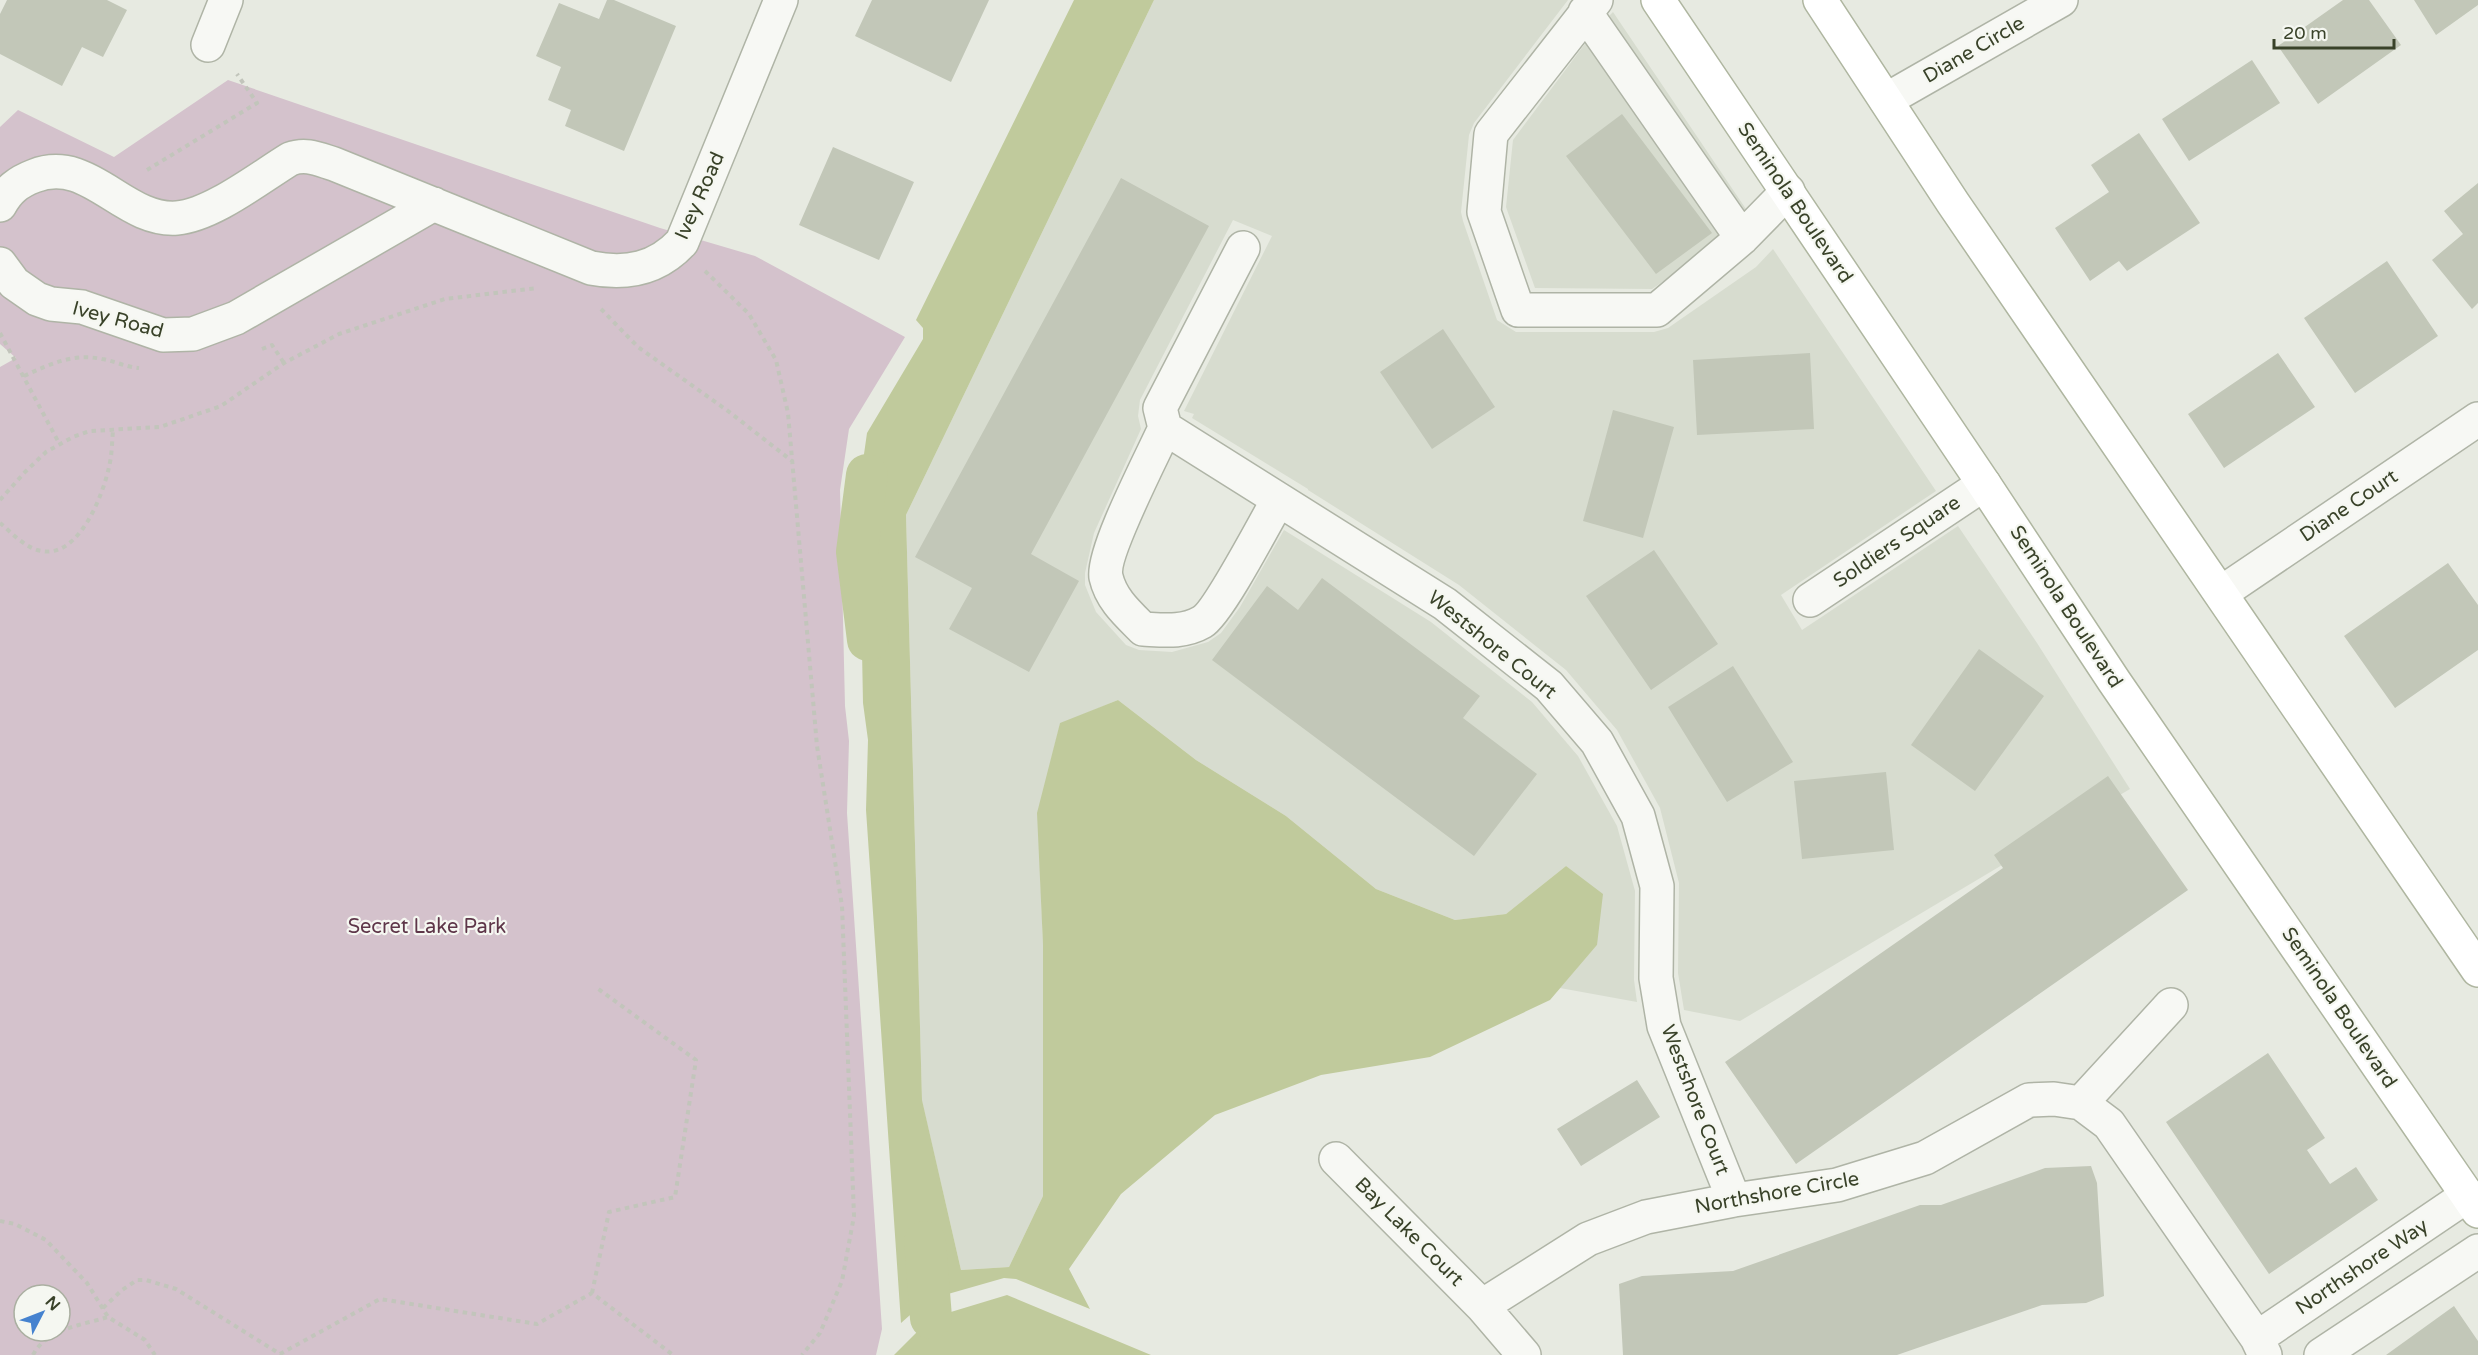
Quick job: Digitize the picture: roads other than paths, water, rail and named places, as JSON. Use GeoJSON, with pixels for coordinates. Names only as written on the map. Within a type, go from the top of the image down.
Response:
{"type":"FeatureCollection","features":[{"type":"Feature","properties":{"kind":"main road","name":"Seminola Boulevard"},"geometry":{"type":"LineString","coordinates":[[1658,0],[2114,681],[2473,1203]]}},
{"type":"Feature","properties":{"kind":"main road"},"geometry":{"type":"LineString","coordinates":[[1820,0],[1953,203],[2478,970]]}},
{"type":"Feature","properties":{"kind":"street"},"geometry":{"type":"LineString","coordinates":[[208,45],[226,0]]}},
{"type":"Feature","properties":{"kind":"street","name":"Ivey Road"},"geometry":{"type":"LineString","coordinates":[[0,205],[9,191],[22,181],[43,173],[60,171],[80,176],[141,213],[176,218],[198,214],[300,155],[334,164],[591,268],[623,272],[651,266],[665,258],[683,238],[781,0]]}},
{"type":"Feature","properties":{"kind":"street","name":"Diane Circle"},"geometry":{"type":"LineString","coordinates":[[1886,100],[2061,0]]}},
{"type":"Feature","properties":{"kind":"street"},"geometry":{"type":"LineString","coordinates":[[1742,238],[1591,6],[1491,134],[1484,212],[1518,310],[1657,310],[1742,238],[1788,191]]}},
{"type":"Feature","properties":{"kind":"street","name":"Ivey Road"},"geometry":{"type":"LineString","coordinates":[[0,264],[14,284],[37,299],[51,304],[82,307],[164,335],[193,334],[236,318],[434,204]]}},
{"type":"Feature","properties":{"kind":"street"},"geometry":{"type":"LineString","coordinates":[[1243,248],[1160,408],[1165,428],[1114,540],[1106,575],[1117,602],[1143,628],[1176,631],[1204,622],[1223,596],[1278,500]]}},
{"type":"Feature","properties":{"kind":"street","name":"Diane Court"},"geometry":{"type":"LineString","coordinates":[[2221,593],[2478,419]]}},
{"type":"Feature","properties":{"kind":"street","name":"Westshore Court"},"geometry":{"type":"LineString","coordinates":[[1165,428],[1445,604],[1549,686],[1597,742],[1638,816],[1657,886],[1656,978],[1664,1026],[1734,1200]]}},
{"type":"Feature","properties":{"kind":"street","name":"Soldiers Square"},"geometry":{"type":"LineString","coordinates":[[1810,600],[1984,484]]}},
{"type":"Feature","properties":{"kind":"street"},"geometry":{"type":"LineString","coordinates":[[2081,1103],[2171,1005]]}},
{"type":"Feature","properties":{"kind":"street","name":"Northshore Circle"},"geometry":{"type":"LineString","coordinates":[[1482,1306],[1588,1239],[1646,1217],[1734,1200],[1837,1185],[1925,1158],[2029,1100],[2054,1098],[2081,1103],[2109,1124],[2261,1346]]}},
{"type":"Feature","properties":{"kind":"street","name":"Bay Lake Court"},"geometry":{"type":"LineString","coordinates":[[1336,1159],[1482,1306]]}},
{"type":"Feature","properties":{"kind":"street","name":"Northshore Way"},"geometry":{"type":"LineString","coordinates":[[2261,1346],[2473,1203]]}},
{"type":"Feature","properties":{"kind":"street"},"geometry":{"type":"LineString","coordinates":[[2321,1355],[2478,1251]]}},
{"type":"Feature","properties":{"kind":"street"},"geometry":{"type":"LineString","coordinates":[[1482,1306],[1524,1355]]}},
{"type":"Feature","properties":{"kind":"waterway"},"geometry":{"type":"LineString","coordinates":[[867,475],[857,552],[868,640]]}},
{"type":"Feature","properties":{"kind":"waterway"},"geometry":{"type":"LineString","coordinates":[[925,1242],[931,1318]]}},
{"type":"Feature","properties":{"kind":"park label","name":"Secret Lake Park"},"geometry":{"type":"Point","coordinates":[427,927]}}]}
